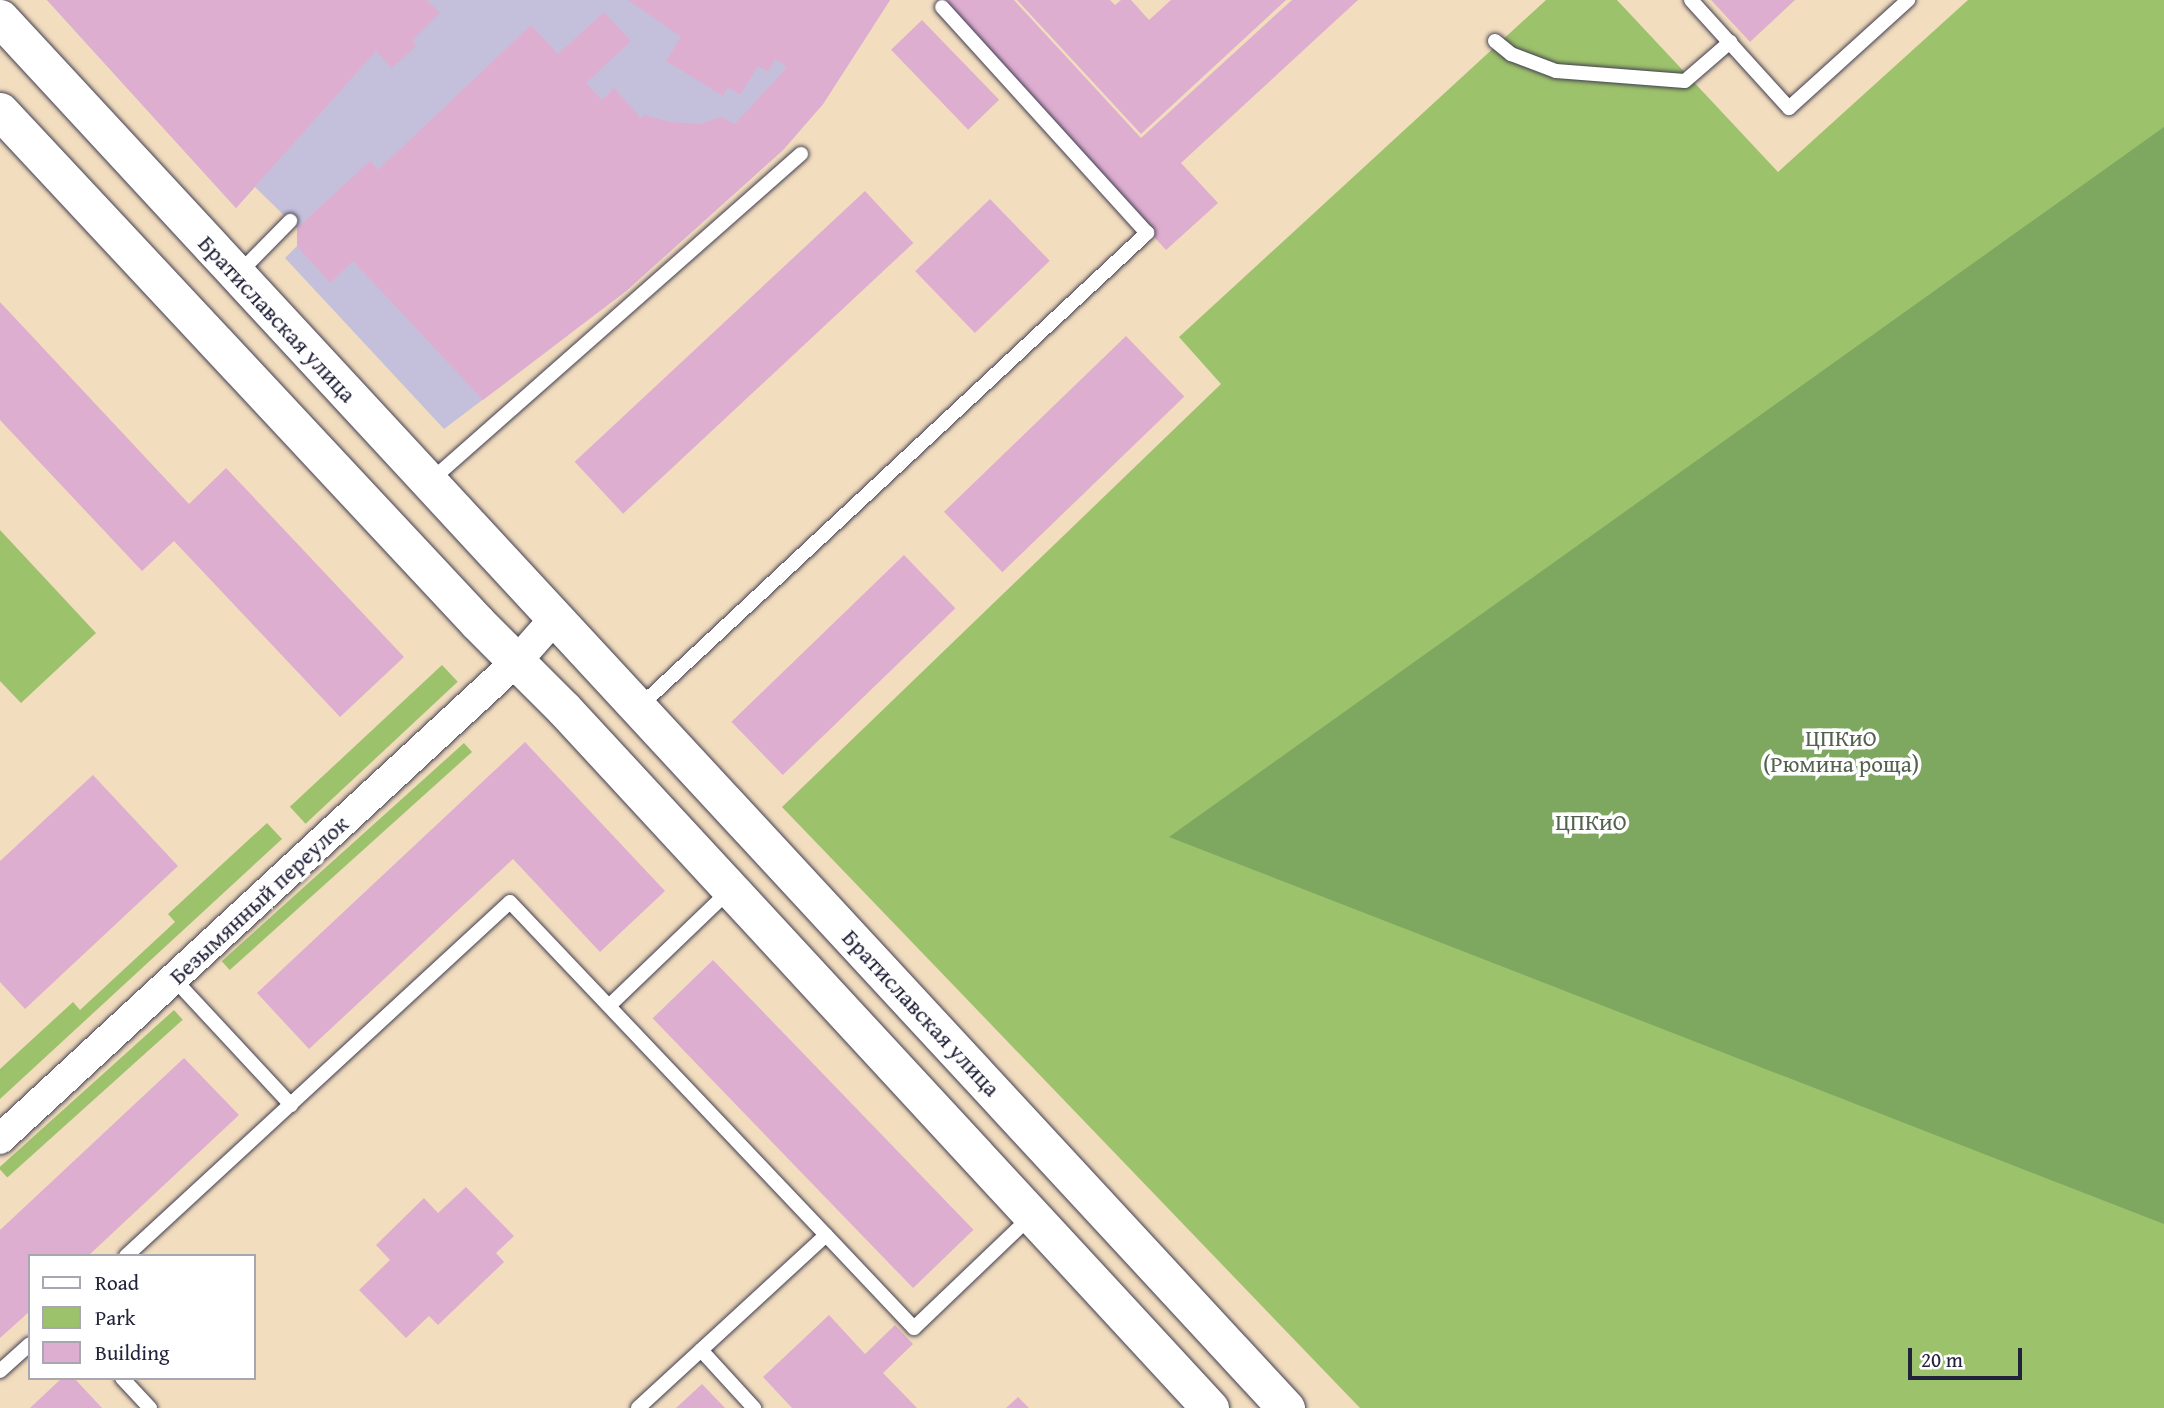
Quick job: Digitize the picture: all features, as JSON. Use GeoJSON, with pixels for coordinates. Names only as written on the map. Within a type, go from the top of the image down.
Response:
{"type":"FeatureCollection","features":[{"type":"Feature","properties":{"kind":"street","name":"Братиславская улица"},"geometry":{"type":"LineString","coordinates":[[0,18],[1286,1408]]}},
{"type":"Feature","properties":{"kind":"street"},"geometry":{"type":"LineString","coordinates":[[0,111],[517,661],[1210,1408]]}},
{"type":"Feature","properties":{"kind":"street"},"geometry":{"type":"LineString","coordinates":[[517,661],[555,618]]}},
{"type":"Feature","properties":{"kind":"street","name":"Безымянный переулок"},"geometry":{"type":"LineString","coordinates":[[0,1139],[517,661]]}},
{"type":"Feature","properties":{"kind":"lane"},"geometry":{"type":"LineString","coordinates":[[1691,0],[1789,108],[1908,0]]}},
{"type":"Feature","properties":{"kind":"lane"},"geometry":{"type":"LineString","coordinates":[[638,708],[1147,233],[942,6]]}},
{"type":"Feature","properties":{"kind":"lane"},"geometry":{"type":"LineString","coordinates":[[1495,41],[1511,54],[1556,71],[1685,81],[1730,42]]}},
{"type":"Feature","properties":{"kind":"lane"},"geometry":{"type":"LineString","coordinates":[[429,482],[801,154]]}},
{"type":"Feature","properties":{"kind":"lane"},"geometry":{"type":"LineString","coordinates":[[236,275],[290,221]]}},
{"type":"Feature","properties":{"kind":"lane"},"geometry":{"type":"LineString","coordinates":[[610,1004],[729,891]]}},
{"type":"Feature","properties":{"kind":"lane"},"geometry":{"type":"LineString","coordinates":[[129,1254],[510,902],[610,1004],[914,1328],[1032,1215]]}},
{"type":"Feature","properties":{"kind":"lane"},"geometry":{"type":"LineString","coordinates":[[174,979],[291,1105]]}},
{"type":"Feature","properties":{"kind":"lane"},"geometry":{"type":"LineString","coordinates":[[638,1408],[826,1235]]}},
{"type":"Feature","properties":{"kind":"lane"},"geometry":{"type":"LineString","coordinates":[[0,1371],[28,1346]]}},
{"type":"Feature","properties":{"kind":"lane"},"geometry":{"type":"LineString","coordinates":[[701,1350],[754,1408]]}},
{"type":"Feature","properties":{"kind":"lane"},"geometry":{"type":"LineString","coordinates":[[124,1380],[150,1408]]}},
{"type":"Feature","properties":{"kind":"shaded area"},"geometry":{"type":"Polygon","coordinates":[[[47,0],[890,0],[823,104],[783,150],[626,291],[444,429],[285,258],[297,246],[297,228],[255,187],[236,208],[47,0]]]}},
{"type":"Feature","properties":{"kind":"green space","name":"ЦПКиО"},"geometry":{"type":"Polygon","coordinates":[[[1546,0],[1617,0],[1778,172],[1968,0],[2164,0],[2164,1408],[1360,1408],[782,807],[1221,384],[1179,337],[1546,0]]]}},
{"type":"Feature","properties":{"kind":"green space","name":"ЦПКиО (Рюмина роща)"},"geometry":{"type":"Polygon","coordinates":[[[2164,127],[2164,1224],[1169,837],[2164,127]]]}},
{"type":"Feature","properties":{"kind":"green space"},"geometry":{"type":"Polygon","coordinates":[[[0,530],[96,633],[21,703],[0,681],[0,530]]]}},
{"type":"Feature","properties":{"kind":"green space"},"geometry":{"type":"Polygon","coordinates":[[[442,665],[458,682],[306,824],[290,807],[442,665]]]}},
{"type":"Feature","properties":{"kind":"green space"},"geometry":{"type":"Polygon","coordinates":[[[464,743],[472,752],[230,970],[222,961],[464,743]]]}},
{"type":"Feature","properties":{"kind":"green space"},"geometry":{"type":"Polygon","coordinates":[[[267,823],[282,839],[0,1099],[0,1069],[73,1002],[80,1010],[175,922],[168,914],[267,823]]]}},
{"type":"Feature","properties":{"kind":"green space"},"geometry":{"type":"Polygon","coordinates":[[[174,1010],[183,1020],[7,1178],[0,1167],[174,1010]]]}},
{"type":"Feature","properties":{"kind":"building"},"geometry":{"type":"Polygon","coordinates":[[[47,0],[427,0],[440,13],[412,41],[416,46],[392,68],[376,51],[236,208],[47,0]]]}},
{"type":"Feature","properties":{"kind":"building"},"geometry":{"type":"Polygon","coordinates":[[[628,0],[890,0],[823,104],[783,150],[626,291],[483,400],[353,261],[330,283],[297,246],[297,228],[370,161],[378,170],[531,25],[558,54],[604,12],[631,41],[586,83],[602,100],[614,88],[641,118],[644,115],[671,122],[701,124],[721,117],[735,124],[787,67],[775,59],[768,72],[758,66],[740,95],[728,87],[723,96],[666,61],[681,37],[628,0]]]}},
{"type":"Feature","properties":{"kind":"building"},"geometry":{"type":"Polygon","coordinates":[[[937,0],[1014,0],[1141,138],[1292,0],[1358,0],[1181,163],[1218,203],[1166,250],[937,0]]]}},
{"type":"Feature","properties":{"kind":"building"},"geometry":{"type":"Polygon","coordinates":[[[1017,0],[1110,0],[1115,5],[1121,0],[1131,0],[1149,20],[1171,0],[1286,0],[1141,134],[1017,0]]]}},
{"type":"Feature","properties":{"kind":"building"},"geometry":{"type":"Polygon","coordinates":[[[1711,0],[1795,0],[1750,42],[1711,0]]]}},
{"type":"Feature","properties":{"kind":"building"},"geometry":{"type":"Polygon","coordinates":[[[922,20],[999,100],[968,130],[891,50],[922,20]]]}},
{"type":"Feature","properties":{"kind":"building"},"geometry":{"type":"Polygon","coordinates":[[[865,191],[913,243],[623,514],[575,462],[865,191]]]}},
{"type":"Feature","properties":{"kind":"building"},"geometry":{"type":"Polygon","coordinates":[[[990,199],[1050,261],[975,333],[915,271],[990,199]]]}},
{"type":"Feature","properties":{"kind":"building"},"geometry":{"type":"Polygon","coordinates":[[[0,302],[189,504],[226,468],[404,657],[340,717],[174,541],[142,571],[0,420],[0,302]]]}},
{"type":"Feature","properties":{"kind":"building"},"geometry":{"type":"Polygon","coordinates":[[[1126,336],[1184,396],[1002,572],[944,512],[1126,336]]]}},
{"type":"Feature","properties":{"kind":"building"},"geometry":{"type":"Polygon","coordinates":[[[904,555],[955,608],[783,775],[731,722],[904,555]]]}},
{"type":"Feature","properties":{"kind":"building"},"geometry":{"type":"Polygon","coordinates":[[[525,742],[665,891],[600,952],[513,859],[309,1049],[257,993],[525,742]]]}},
{"type":"Feature","properties":{"kind":"building"},"geometry":{"type":"Polygon","coordinates":[[[93,775],[178,866],[25,1009],[0,982],[0,861],[93,775]]]}},
{"type":"Feature","properties":{"kind":"building"},"geometry":{"type":"Polygon","coordinates":[[[713,960],[973,1230],[913,1288],[653,1018],[713,960]]]}},
{"type":"Feature","properties":{"kind":"building"},"geometry":{"type":"Polygon","coordinates":[[[184,1058],[239,1115],[90,1254],[28,1254],[28,1313],[0,1338],[0,1230],[184,1058]]]}},
{"type":"Feature","properties":{"kind":"building"},"geometry":{"type":"Polygon","coordinates":[[[466,1187],[514,1236],[496,1253],[504,1262],[438,1325],[429,1316],[406,1338],[359,1290],[390,1260],[376,1245],[424,1198],[438,1213],[466,1187]]]}},
{"type":"Feature","properties":{"kind":"building"},"geometry":{"type":"Polygon","coordinates":[[[829,1315],[865,1354],[895,1325],[913,1344],[883,1373],[917,1408],[792,1408],[763,1377],[829,1315]]]}},
{"type":"Feature","properties":{"kind":"building"},"geometry":{"type":"Polygon","coordinates":[[[60,1380],[76,1380],[102,1408],[30,1408],[60,1380]]]}},
{"type":"Feature","properties":{"kind":"building"},"geometry":{"type":"Polygon","coordinates":[[[702,1384],[725,1408],[676,1408],[702,1384]]]}},
{"type":"Feature","properties":{"kind":"building"},"geometry":{"type":"Polygon","coordinates":[[[1018,1397],[1029,1408],[1006,1408],[1018,1397]]]}}]}
